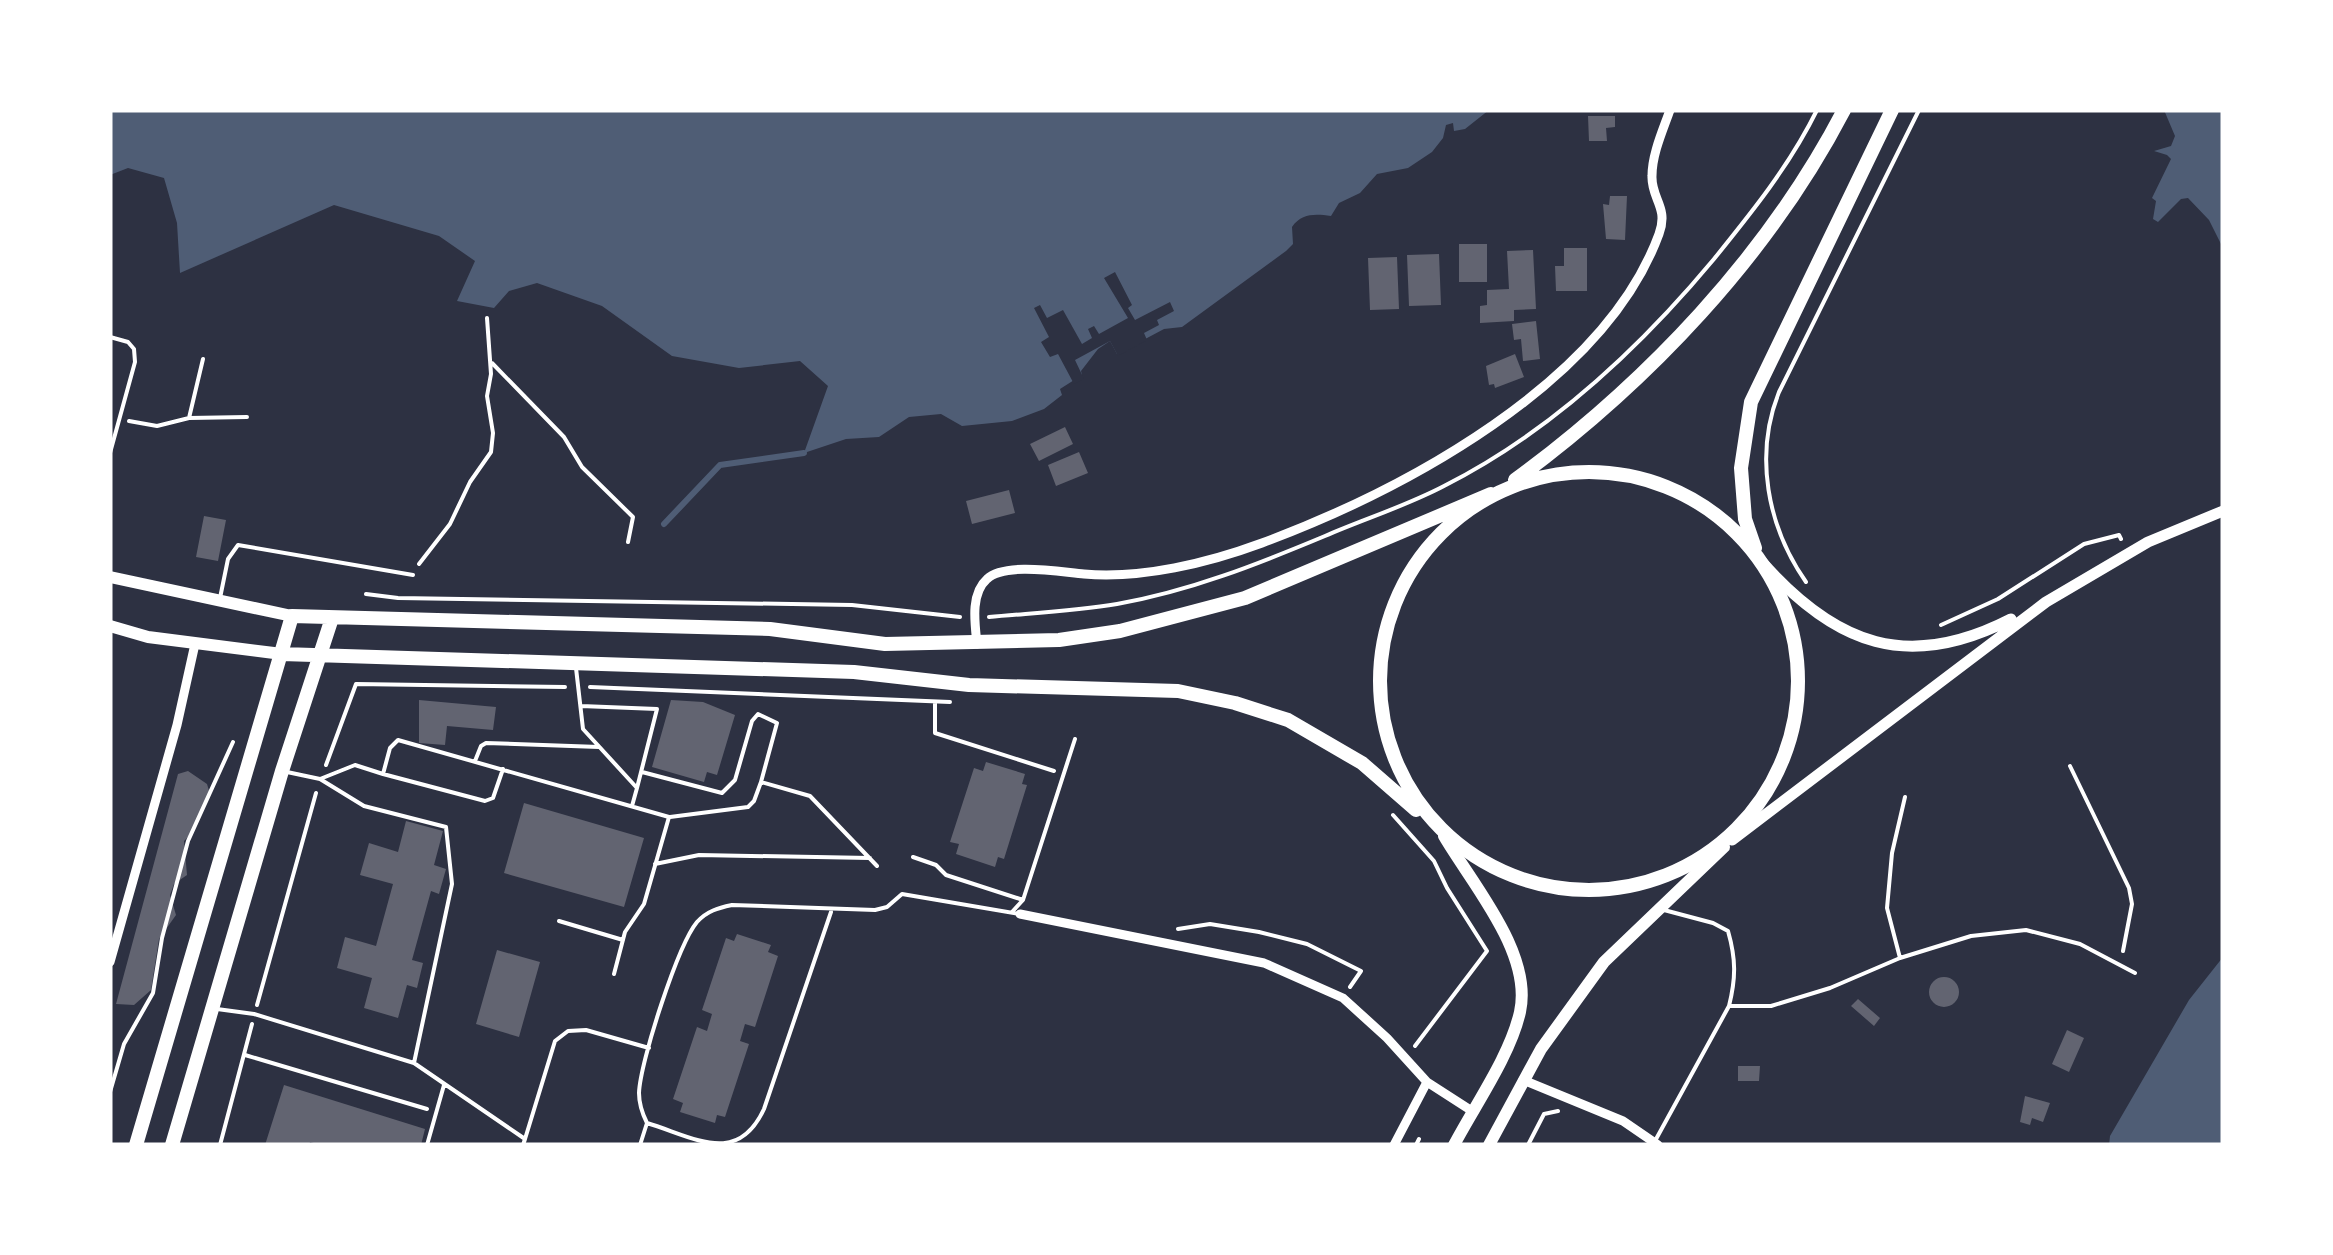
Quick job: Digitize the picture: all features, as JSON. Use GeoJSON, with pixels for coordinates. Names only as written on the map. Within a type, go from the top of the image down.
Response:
{"type":"FeatureCollection","features":[{"type":"Feature","properties":{"kind":"main road"},"geometry":{"type":"LineString","coordinates":[[1454,1145],[1512,1033],[1519,1016],[1521,988],[1516,962],[1504,935],[1398,768],[1386,731],[1380,680],[1385,633],[1397,593],[1419,556],[1452,521],[1587,422],[1696,316],[1779,218],[1814,166],[1844,110]]}},
{"type":"Feature","properties":{"kind":"main road"},"geometry":{"type":"LineString","coordinates":[[1489,1145],[1541,1049],[1604,962],[1747,823],[1775,779],[1793,729],[1797,678],[1782,601],[1752,542],[1742,495],[1743,445],[1751,402],[1892,110]]}},
{"type":"Feature","properties":{"kind":"main road"},"geometry":{"type":"LineString","coordinates":[[110,577],[292,616],[770,629],[886,644],[976,644],[1089,636],[1218,608],[1343,559],[1497,491],[1543,476],[1583,471],[1658,483],[1689,498],[1719,519],[1762,562]]}},
{"type":"Feature","properties":{"kind":"main road"},"geometry":{"type":"LineString","coordinates":[[136,1145],[292,616]]}},
{"type":"Feature","properties":{"kind":"main road"},"geometry":{"type":"LineString","coordinates":[[172,1145],[282,771],[332,618]]}},
{"type":"Feature","properties":{"kind":"main road"},"geometry":{"type":"LineString","coordinates":[[110,626],[148,637],[282,654],[854,672],[969,685],[1114,687],[1203,696],[1261,710],[1311,732],[1382,779],[1439,832],[1500,870],[1552,885],[1604,887],[1660,875],[1685,867],[1728,843]]}},
{"type":"Feature","properties":{"kind":"street"},"geometry":{"type":"LineString","coordinates":[[976,644],[974,619],[979,588],[996,574],[1044,570],[1111,575],[1228,554],[1338,511],[1453,450],[1515,410],[1607,324],[1657,240],[1663,209],[1652,176],[1670,110]]}},
{"type":"Feature","properties":{"kind":"street"},"geometry":{"type":"LineString","coordinates":[[1762,562],[1792,594],[1835,625],[1868,639],[1928,648],[1960,641],[2046,602],[2148,542],[2223,511]]}},
{"type":"Feature","properties":{"kind":"street"},"geometry":{"type":"LineString","coordinates":[[1728,843],[2046,602]]}},
{"type":"Feature","properties":{"kind":"street"},"geometry":{"type":"LineString","coordinates":[[110,962],[177,724],[195,644]]}},
{"type":"Feature","properties":{"kind":"street"},"geometry":{"type":"LineString","coordinates":[[1016,913],[1264,963],[1344,998],[1427,1082],[1472,1110]]}},
{"type":"Feature","properties":{"kind":"street"},"geometry":{"type":"LineString","coordinates":[[1523,1080],[1610,1114],[1656,1143]]}},
{"type":"Feature","properties":{"kind":"street"},"geometry":{"type":"LineString","coordinates":[[1394,1145],[1427,1082]]}},
{"type":"Feature","properties":{"kind":"lane"},"geometry":{"type":"LineString","coordinates":[[110,337],[128,342],[134,350],[135,362],[110,453]]}},
{"type":"Feature","properties":{"kind":"lane"},"geometry":{"type":"LineString","coordinates":[[219,602],[228,560],[238,545],[413,574]]}},
{"type":"Feature","properties":{"kind":"lane"},"geometry":{"type":"LineString","coordinates":[[576,663],[583,729],[637,788]]}},
{"type":"Feature","properties":{"kind":"lane"},"geometry":{"type":"LineString","coordinates":[[580,706],[657,708],[632,806]]}},
{"type":"Feature","properties":{"kind":"lane"},"geometry":{"type":"LineString","coordinates":[[383,774],[393,742],[398,740],[669,817],[748,807],[761,782],[777,722],[758,714],[752,721],[734,780],[722,793],[642,772]]}},
{"type":"Feature","properties":{"kind":"lane"},"geometry":{"type":"LineString","coordinates":[[640,1145],[647,1123],[640,1109],[639,1092],[649,1048],[684,944],[704,915],[732,905],[832,910],[887,907],[902,894],[1016,913],[1075,739]]}},
{"type":"Feature","properties":{"kind":"lane"},"geometry":{"type":"LineString","coordinates":[[475,761],[480,746],[486,742],[599,746]]}},
{"type":"Feature","properties":{"kind":"lane"},"geometry":{"type":"LineString","coordinates":[[320,779],[355,766],[485,802],[493,798],[502,769]]}},
{"type":"Feature","properties":{"kind":"lane"},"geometry":{"type":"LineString","coordinates":[[282,771],[320,779],[364,806],[446,826],[452,884],[414,1064]]}},
{"type":"Feature","properties":{"kind":"lane"},"geometry":{"type":"LineString","coordinates":[[761,782],[810,796],[878,866]]}},
{"type":"Feature","properties":{"kind":"lane"},"geometry":{"type":"LineString","coordinates":[[1900,958],[1887,908],[1892,853],[1905,797]]}},
{"type":"Feature","properties":{"kind":"lane"},"geometry":{"type":"LineString","coordinates":[[614,974],[628,925],[644,904],[669,817]]}},
{"type":"Feature","properties":{"kind":"lane"},"geometry":{"type":"LineString","coordinates":[[655,864],[699,855],[870,858]]}},
{"type":"Feature","properties":{"kind":"lane"},"geometry":{"type":"LineString","coordinates":[[913,857],[936,865],[946,875],[1023,900]]}},
{"type":"Feature","properties":{"kind":"lane"},"geometry":{"type":"LineString","coordinates":[[1656,1143],[1729,1006],[1736,967],[1728,931],[1660,909]]}},
{"type":"Feature","properties":{"kind":"lane"},"geometry":{"type":"LineString","coordinates":[[647,1123],[716,1144],[735,1143],[751,1132],[764,1109],[832,910]]}},
{"type":"Feature","properties":{"kind":"lane"},"geometry":{"type":"LineString","coordinates":[[559,922],[623,940]]}},
{"type":"Feature","properties":{"kind":"lane"},"geometry":{"type":"LineString","coordinates":[[1729,1006],[1771,1006],[1971,936],[2026,930],[2080,944],[2135,973]]}},
{"type":"Feature","properties":{"kind":"lane"},"geometry":{"type":"LineString","coordinates":[[212,1008],[254,1014],[414,1064],[524,1142],[555,1041],[568,1031],[586,1030],[649,1048]]}},
{"type":"Feature","properties":{"kind":"lane"},"geometry":{"type":"LineString","coordinates":[[427,1145],[444,1086]]}},
{"type":"Feature","properties":{"kind":"path"},"geometry":{"type":"LineString","coordinates":[[366,594],[852,605],[974,619],[1116,604],[1213,580],[1402,504],[1473,471],[1527,436],[1606,374],[1678,302],[1780,174],[1816,110]]}},
{"type":"Feature","properties":{"kind":"path"},"geometry":{"type":"LineString","coordinates":[[1808,584],[1784,544],[1770,500],[1766,444],[1770,418],[1779,392],[1919,110]]}},
{"type":"Feature","properties":{"kind":"path"},"geometry":{"type":"LineString","coordinates":[[412,597],[413,574],[450,524],[470,482],[491,452],[488,318]]}},
{"type":"Feature","properties":{"kind":"path"},"geometry":{"type":"LineString","coordinates":[[189,418],[202,359]]}},
{"type":"Feature","properties":{"kind":"path"},"geometry":{"type":"LineString","coordinates":[[490,360],[564,437],[582,467],[632,516],[628,542]]}},
{"type":"Feature","properties":{"kind":"path"},"geometry":{"type":"LineString","coordinates":[[120,419],[157,426],[189,418],[247,418]]}},
{"type":"Feature","properties":{"kind":"path"},"geometry":{"type":"LineString","coordinates":[[1938,626],[1998,599],[2084,544],[2118,535],[2121,539]]}},
{"type":"Feature","properties":{"kind":"path"},"geometry":{"type":"LineString","coordinates":[[220,1145],[320,779],[356,684],[468,683],[951,702]]}},
{"type":"Feature","properties":{"kind":"path"},"geometry":{"type":"LineString","coordinates":[[935,702],[935,733],[1064,774]]}},
{"type":"Feature","properties":{"kind":"path"},"geometry":{"type":"LineString","coordinates":[[944,746],[947,737]]}},
{"type":"Feature","properties":{"kind":"path"},"geometry":{"type":"LineString","coordinates":[[110,1092],[124,1044],[153,993],[170,901],[188,841],[233,742]]}},
{"type":"Feature","properties":{"kind":"path"},"geometry":{"type":"LineString","coordinates":[[2070,766],[2129,888],[2132,904],[2124,937],[2124,966]]}},
{"type":"Feature","properties":{"kind":"path"},"geometry":{"type":"LineString","coordinates":[[1387,808],[1434,861],[1487,951],[1414,1047],[1409,1062]]}},
{"type":"Feature","properties":{"kind":"path"},"geometry":{"type":"LineString","coordinates":[[1171,931],[1210,924],[1259,932],[1307,944],[1360,970]]}},
{"type":"Feature","properties":{"kind":"path"},"geometry":{"type":"LineString","coordinates":[[244,1055],[437,1112]]}},
{"type":"Feature","properties":{"kind":"path"},"geometry":{"type":"LineString","coordinates":[[1528,1145],[1544,1114],[1566,1113]]}},
{"type":"Feature","properties":{"kind":"water"},"geometry":{"type":"Polygon","coordinates":[[[110,110],[1489,110],[1465,129],[1454,131],[1453,123],[1446,125],[1443,138],[1432,152],[1408,168],[1377,174],[1360,193],[1339,203],[1331,216],[1300,219],[1292,227],[1293,244],[1286,251],[1182,327],[1164,329],[1117,354],[1110,341],[1098,349],[1082,375],[1060,389],[1062,395],[1044,409],[1012,421],[962,426],[941,414],[909,417],[879,437],[846,439],[804,453],[828,386],[800,361],[739,368],[672,356],[602,306],[537,283],[509,291],[494,308],[457,301],[475,261],[439,236],[334,205],[180,273],[177,223],[164,178],[128,168],[110,175],[110,110]]]}},
{"type":"Feature","properties":{"kind":"water"},"geometry":{"type":"Polygon","coordinates":[[[2164,110],[2223,110],[2223,248],[2209,220],[2188,198],[2181,199],[2158,222],[2153,219],[2156,201],[2152,198],[2171,159],[2154,151],[2171,146],[2175,136],[2164,110]]]}},
{"type":"Feature","properties":{"kind":"water"},"geometry":{"type":"Polygon","coordinates":[[[2223,957],[2223,1145],[2109,1145],[2110,1136],[2189,1000],[2223,957]]]}},
{"type":"Feature","properties":{"kind":"pier"},"geometry":{"type":"Polygon","coordinates":[[[1115,272],[1135,320],[1170,302],[1174,311],[1144,333],[1147,340],[1118,356],[1110,341],[1075,360],[1084,379],[1074,384],[1058,354],[1050,357],[1041,342],[1049,337],[1034,308],[1040,305],[1047,318],[1063,310],[1082,344],[1092,338],[1088,329],[1094,326],[1099,334],[1128,318],[1104,278],[1115,272]]]}},
{"type":"Feature","properties":{"kind":"building"},"geometry":{"type":"Polygon","coordinates":[[[1588,116],[1615,116],[1615,127],[1606,128],[1607,141],[1589,141],[1588,116]]]}},
{"type":"Feature","properties":{"kind":"building"},"geometry":{"type":"Polygon","coordinates":[[[1610,196],[1627,196],[1625,240],[1606,239],[1603,204],[1609,205],[1610,196]]]}},
{"type":"Feature","properties":{"kind":"building"},"geometry":{"type":"Polygon","coordinates":[[[1459,244],[1487,244],[1487,282],[1459,282],[1459,244]]]}},
{"type":"Feature","properties":{"kind":"building"},"geometry":{"type":"Polygon","coordinates":[[[1564,248],[1587,248],[1587,291],[1556,291],[1555,266],[1564,266],[1564,248]]]}},
{"type":"Feature","properties":{"kind":"building"},"geometry":{"type":"Polygon","coordinates":[[[1533,250],[1536,309],[1514,310],[1514,321],[1480,323],[1480,306],[1487,305],[1487,290],[1509,289],[1507,251],[1533,250]]]}},
{"type":"Feature","properties":{"kind":"building"},"geometry":{"type":"Polygon","coordinates":[[[1439,254],[1441,305],[1409,306],[1407,255],[1439,254]]]}},
{"type":"Feature","properties":{"kind":"building"},"geometry":{"type":"Polygon","coordinates":[[[1397,257],[1399,309],[1370,310],[1368,258],[1397,257]]]}},
{"type":"Feature","properties":{"kind":"building"},"geometry":{"type":"Polygon","coordinates":[[[1536,321],[1540,359],[1523,361],[1521,339],[1514,340],[1512,324],[1536,321]]]}},
{"type":"Feature","properties":{"kind":"building"},"geometry":{"type":"Polygon","coordinates":[[[1515,354],[1524,377],[1495,388],[1494,384],[1489,385],[1486,366],[1515,354]]]}},
{"type":"Feature","properties":{"kind":"building"},"geometry":{"type":"Polygon","coordinates":[[[1065,427],[1073,444],[1039,461],[1030,444],[1065,427]]]}},
{"type":"Feature","properties":{"kind":"building"},"geometry":{"type":"Polygon","coordinates":[[[1079,452],[1088,473],[1056,486],[1048,465],[1079,452]]]}},
{"type":"Feature","properties":{"kind":"building"},"geometry":{"type":"Polygon","coordinates":[[[1009,490],[1015,513],[972,524],[966,501],[1009,490]]]}},
{"type":"Feature","properties":{"kind":"building"},"geometry":{"type":"Polygon","coordinates":[[[204,516],[226,520],[218,561],[196,557],[204,516]]]}},
{"type":"Feature","properties":{"kind":"building"},"geometry":{"type":"Polygon","coordinates":[[[419,700],[496,707],[493,730],[447,726],[445,745],[419,743],[419,700]]]}},
{"type":"Feature","properties":{"kind":"building"},"geometry":{"type":"Polygon","coordinates":[[[671,700],[703,702],[735,715],[717,775],[707,772],[704,782],[652,767],[671,700]]]}},
{"type":"Feature","properties":{"kind":"building"},"geometry":{"type":"Polygon","coordinates":[[[986,762],[1025,774],[1022,784],[1027,785],[1004,859],[998,857],[995,867],[956,854],[959,844],[950,842],[974,768],[983,771],[986,762]]]}},
{"type":"Feature","properties":{"kind":"building"},"geometry":{"type":"Polygon","coordinates":[[[188,771],[207,784],[210,794],[184,841],[187,875],[174,884],[170,895],[176,915],[159,939],[151,990],[134,1005],[116,1004],[178,774],[188,771]]]}},
{"type":"Feature","properties":{"kind":"building"},"geometry":{"type":"Polygon","coordinates":[[[524,803],[644,838],[624,907],[504,873],[524,803]]]}},
{"type":"Feature","properties":{"kind":"building"},"geometry":{"type":"Polygon","coordinates":[[[406,821],[443,831],[434,865],[446,869],[439,894],[431,891],[412,960],[423,963],[417,988],[407,985],[398,1018],[364,1008],[372,978],[337,968],[345,937],[376,946],[393,884],[360,875],[369,843],[398,852],[406,821]]]}},
{"type":"Feature","properties":{"kind":"building"},"geometry":{"type":"Polygon","coordinates":[[[737,934],[771,945],[768,952],[778,956],[755,1027],[745,1024],[740,1041],[749,1044],[725,1117],[717,1115],[715,1123],[680,1112],[683,1103],[673,1099],[697,1027],[707,1031],[712,1014],[702,1010],[726,938],[734,941],[737,934]]]}},
{"type":"Feature","properties":{"kind":"building"},"geometry":{"type":"Polygon","coordinates":[[[497,950],[540,962],[519,1037],[476,1024],[497,950]]]}},
{"type":"Feature","properties":{"kind":"building"},"geometry":{"type":"Polygon","coordinates":[[[1944,977],[1955,981],[1959,992],[1955,1003],[1944,1007],[1933,1003],[1929,992],[1933,981],[1944,977]]]}},
{"type":"Feature","properties":{"kind":"building"},"geometry":{"type":"Polygon","coordinates":[[[1858,999],[1880,1018],[1874,1026],[1851,1006],[1858,999]]]}},
{"type":"Feature","properties":{"kind":"building"},"geometry":{"type":"Polygon","coordinates":[[[2067,1030],[2084,1038],[2069,1072],[2052,1064],[2067,1030]]]}},
{"type":"Feature","properties":{"kind":"building"},"geometry":{"type":"Polygon","coordinates":[[[1738,1066],[1760,1066],[1759,1081],[1738,1081],[1738,1066]]]}},
{"type":"Feature","properties":{"kind":"building"},"geometry":{"type":"Polygon","coordinates":[[[284,1085],[425,1129],[421,1145],[265,1145],[284,1085]]]}},
{"type":"Feature","properties":{"kind":"building"},"geometry":{"type":"Polygon","coordinates":[[[2025,1096],[2050,1103],[2043,1122],[2032,1118],[2030,1125],[2020,1122],[2025,1096]]]}},
{"type":"Feature","properties":{"kind":"waterway"},"geometry":{"type":"LineString","coordinates":[[664,524],[720,465],[804,453]]}}]}
